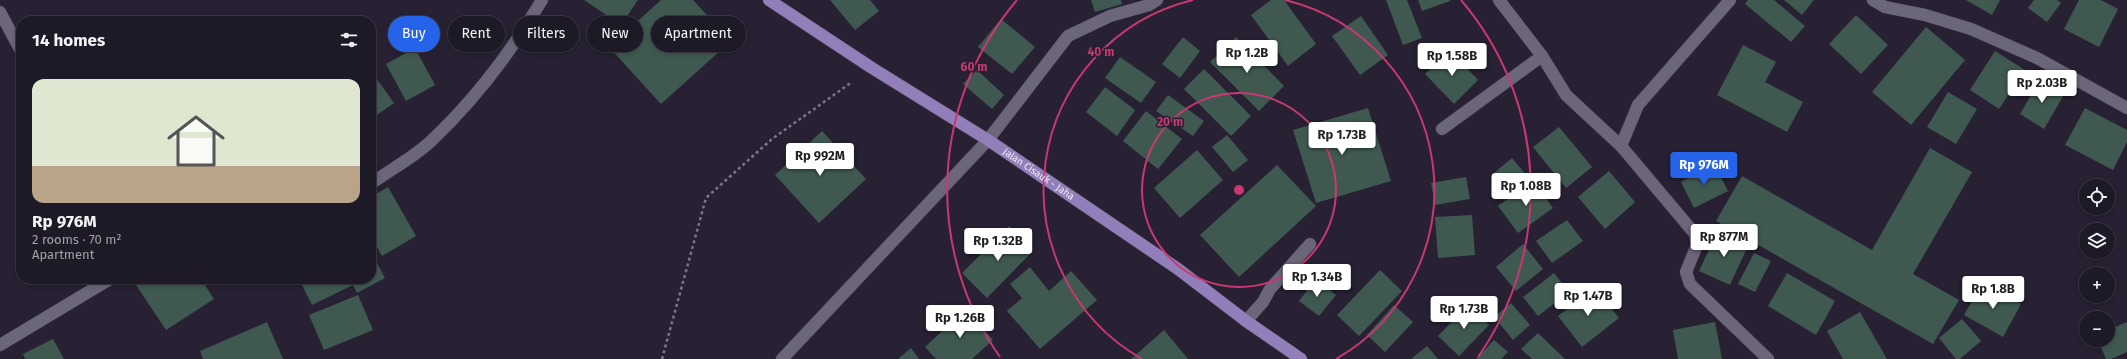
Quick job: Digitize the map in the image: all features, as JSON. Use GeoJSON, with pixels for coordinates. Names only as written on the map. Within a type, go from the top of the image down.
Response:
{"type":"FeatureCollection","features":[{"type":"Feature","properties":{"kind":"main road","name":"Jalan Cisauk - Jaha"},"geometry":{"type":"LineString","coordinates":[[768,0],[872,68],[988,140],[1178,269],[1246,321],[1301,359]]}},
{"type":"Feature","properties":{"kind":"street"},"geometry":{"type":"LineString","coordinates":[[376,180],[429,142],[480,88],[520,36],[542,0]]}},
{"type":"Feature","properties":{"kind":"street"},"geometry":{"type":"LineString","coordinates":[[782,359],[988,140],[1068,36],[1110,16],[1149,5],[1157,0]]}},
{"type":"Feature","properties":{"kind":"street"},"geometry":{"type":"LineString","coordinates":[[1499,0],[1542,56],[1566,95],[1621,146],[1695,234],[1697,244],[1686,272],[1690,284],[1768,359]]}},
{"type":"Feature","properties":{"kind":"street"},"geometry":{"type":"LineString","coordinates":[[1621,146],[1638,105],[1730,0]]}},
{"type":"Feature","properties":{"kind":"street"},"geometry":{"type":"LineString","coordinates":[[1873,0],[1885,7],[1925,15],[1971,29],[2037,58],[2127,108]]}},
{"type":"Feature","properties":{"kind":"street"},"geometry":{"type":"LineString","coordinates":[[0,12],[16,42]]}},
{"type":"Feature","properties":{"kind":"street"},"geometry":{"type":"LineString","coordinates":[[1442,129],[1542,56]]}},
{"type":"Feature","properties":{"kind":"street"},"geometry":{"type":"LineString","coordinates":[[1246,321],[1263,302],[1270,289],[1310,244]]}},
{"type":"Feature","properties":{"kind":"street"},"geometry":{"type":"LineString","coordinates":[[0,345],[102,284]]}},
{"type":"Feature","properties":{"kind":"path"},"geometry":{"type":"LineString","coordinates":[[662,359],[706,198],[772,139],[872,68]]}},
{"type":"Feature","properties":{"kind":"building"},"geometry":{"type":"Polygon","coordinates":[[[584,0],[638,0],[627,16],[608,16],[584,0]]]}},
{"type":"Feature","properties":{"kind":"building"},"geometry":{"type":"Polygon","coordinates":[[[661,0],[693,0],[708,16],[651,16],[651,52],[719,52],[661,104],[614,52],[643,52],[643,16],[661,0]]]}},
{"type":"Feature","properties":{"kind":"building"},"geometry":{"type":"Polygon","coordinates":[[[830,0],[870,0],[879,11],[855,30],[830,0]]]}},
{"type":"Feature","properties":{"kind":"building"},"geometry":{"type":"Polygon","coordinates":[[[1091,0],[1121,0],[1122,4],[1095,12],[1091,0]]]}},
{"type":"Feature","properties":{"kind":"building"},"geometry":{"type":"Polygon","coordinates":[[[1271,0],[1284,0],[1316,44],[1288,66],[1251,15],[1271,0]]]}},
{"type":"Feature","properties":{"kind":"building"},"geometry":{"type":"Polygon","coordinates":[[[1386,0],[1407,0],[1422,38],[1403,45],[1386,0]]]}},
{"type":"Feature","properties":{"kind":"building"},"geometry":{"type":"Polygon","coordinates":[[[1418,0],[1450,0],[1450,1],[1422,11],[1418,0]]]}},
{"type":"Feature","properties":{"kind":"building"},"geometry":{"type":"Polygon","coordinates":[[[1748,0],[1774,0],[1805,26],[1791,42],[1745,4],[1748,0]]]}},
{"type":"Feature","properties":{"kind":"building"},"geometry":{"type":"Polygon","coordinates":[[[1784,0],[1814,0],[1802,15],[1784,0]]]}},
{"type":"Feature","properties":{"kind":"building"},"geometry":{"type":"Polygon","coordinates":[[[1966,0],[2000,0],[1992,15],[1966,0]]]}},
{"type":"Feature","properties":{"kind":"building"},"geometry":{"type":"Polygon","coordinates":[[[2034,0],[2057,0],[2061,3],[2047,22],[2028,8],[2034,0]]]}},
{"type":"Feature","properties":{"kind":"building"},"geometry":{"type":"Polygon","coordinates":[[[2079,0],[2101,0],[2118,9],[2099,47],[2064,29],[2079,0]]]}},
{"type":"Feature","properties":{"kind":"building"},"geometry":{"type":"Polygon","coordinates":[[[1856,15],[1888,45],[1861,74],[1829,44],[1856,15]]]}},
{"type":"Feature","properties":{"kind":"building"},"geometry":{"type":"Polygon","coordinates":[[[1361,16],[1388,55],[1360,75],[1332,36],[1361,16]]]}},
{"type":"Feature","properties":{"kind":"building"},"geometry":{"type":"Polygon","coordinates":[[[1001,19],[1035,47],[1012,74],[978,47],[1001,19]]]}},
{"type":"Feature","properties":{"kind":"building"},"geometry":{"type":"Polygon","coordinates":[[[1926,27],[1965,60],[1911,125],[1872,92],[1926,27]]]}},
{"type":"Feature","properties":{"kind":"building"},"geometry":{"type":"Polygon","coordinates":[[[1183,37],[1200,51],[1180,78],[1162,64],[1183,37]]]}},
{"type":"Feature","properties":{"kind":"building"},"geometry":{"type":"Polygon","coordinates":[[[1236,37],[1284,86],[1259,111],[1210,62],[1236,37]]]}},
{"type":"Feature","properties":{"kind":"building"},"geometry":{"type":"Polygon","coordinates":[[[1743,45],[1776,62],[1765,82],[1803,102],[1787,132],[1717,95],[1743,45]]]}},
{"type":"Feature","properties":{"kind":"building"},"geometry":{"type":"Polygon","coordinates":[[[1450,50],[1478,80],[1454,104],[1425,74],[1450,50]]]}},
{"type":"Feature","properties":{"kind":"building"},"geometry":{"type":"Polygon","coordinates":[[[1995,51],[2025,70],[1999,109],[1970,90],[1995,51]]]}},
{"type":"Feature","properties":{"kind":"building"},"geometry":{"type":"Polygon","coordinates":[[[408,52],[417,52],[435,85],[406,101],[386,64],[408,52]]]}},
{"type":"Feature","properties":{"kind":"building"},"geometry":{"type":"Polygon","coordinates":[[[1120,57],[1156,82],[1141,103],[1105,78],[1120,57]]]}},
{"type":"Feature","properties":{"kind":"building"},"geometry":{"type":"Polygon","coordinates":[[[1204,69],[1251,116],[1231,136],[1184,89],[1204,69]]]}},
{"type":"Feature","properties":{"kind":"building"},"geometry":{"type":"Polygon","coordinates":[[[977,70],[1004,95],[992,109],[963,84],[977,70]]]}},
{"type":"Feature","properties":{"kind":"building"},"geometry":{"type":"Polygon","coordinates":[[[376,78],[394,103],[376,116],[376,78]]]}},
{"type":"Feature","properties":{"kind":"building"},"geometry":{"type":"Polygon","coordinates":[[[2041,78],[2065,93],[2044,129],[2020,114],[2041,78]]]}},
{"type":"Feature","properties":{"kind":"building"},"geometry":{"type":"Polygon","coordinates":[[[1105,87],[1135,110],[1117,136],[1086,112],[1105,87]]]}},
{"type":"Feature","properties":{"kind":"building"},"geometry":{"type":"Polygon","coordinates":[[[1948,92],[1977,109],[1956,144],[1927,127],[1948,92]]]}},
{"type":"Feature","properties":{"kind":"building"},"geometry":{"type":"Polygon","coordinates":[[[1168,95],[1204,121],[1193,136],[1156,111],[1168,95]]]}},
{"type":"Feature","properties":{"kind":"building"},"geometry":{"type":"Polygon","coordinates":[[[1368,108],[1391,181],[1316,203],[1293,130],[1368,108]]]}},
{"type":"Feature","properties":{"kind":"building"},"geometry":{"type":"Polygon","coordinates":[[[2085,108],[2127,130],[2127,142],[2113,170],[2065,145],[2085,108]]]}},
{"type":"Feature","properties":{"kind":"building"},"geometry":{"type":"Polygon","coordinates":[[[1146,111],[1182,139],[1158,169],[1123,141],[1146,111]]]}},
{"type":"Feature","properties":{"kind":"building"},"geometry":{"type":"Polygon","coordinates":[[[1559,127],[1592,167],[1566,188],[1533,147],[1559,127]]]}},
{"type":"Feature","properties":{"kind":"building"},"geometry":{"type":"Polygon","coordinates":[[[822,131],[866,179],[819,223],[775,175],[822,131]]]}},
{"type":"Feature","properties":{"kind":"building"},"geometry":{"type":"Polygon","coordinates":[[[1227,135],[1248,160],[1233,172],[1212,147],[1227,135]]]}},
{"type":"Feature","properties":{"kind":"building"},"geometry":{"type":"Polygon","coordinates":[[[1930,148],[1972,172],[1913,274],[1959,300],[1933,344],[1716,221],[1742,176],[1872,250],[1930,148]]]}},
{"type":"Feature","properties":{"kind":"building"},"geometry":{"type":"Polygon","coordinates":[[[1197,150],[1223,180],[1180,218],[1154,188],[1197,150]]]}},
{"type":"Feature","properties":{"kind":"building"},"geometry":{"type":"Polygon","coordinates":[[[1512,158],[1527,176],[1509,191],[1494,173],[1512,158]]]}},
{"type":"Feature","properties":{"kind":"building"},"geometry":{"type":"Polygon","coordinates":[[[1277,165],[1316,206],[1239,277],[1200,235],[1277,165]]]}},
{"type":"Feature","properties":{"kind":"building"},"geometry":{"type":"Polygon","coordinates":[[[1715,165],[1728,191],[1694,208],[1681,182],[1715,165]]]}},
{"type":"Feature","properties":{"kind":"building"},"geometry":{"type":"Polygon","coordinates":[[[1609,171],[1635,202],[1605,229],[1578,197],[1609,171]]]}},
{"type":"Feature","properties":{"kind":"building"},"geometry":{"type":"Polygon","coordinates":[[[1466,177],[1470,199],[1435,205],[1431,183],[1466,177]]]}},
{"type":"Feature","properties":{"kind":"building"},"geometry":{"type":"Polygon","coordinates":[[[1533,181],[1553,208],[1518,233],[1498,206],[1533,181]]]}},
{"type":"Feature","properties":{"kind":"building"},"geometry":{"type":"Polygon","coordinates":[[[388,187],[416,236],[382,256],[376,245],[376,194],[388,187]]]}},
{"type":"Feature","properties":{"kind":"building"},"geometry":{"type":"Polygon","coordinates":[[[1472,215],[1475,255],[1438,258],[1435,217],[1472,215]]]}},
{"type":"Feature","properties":{"kind":"building"},"geometry":{"type":"Polygon","coordinates":[[[1567,220],[1583,241],[1552,263],[1536,241],[1567,220]]]}},
{"type":"Feature","properties":{"kind":"building"},"geometry":{"type":"Polygon","coordinates":[[[1009,226],[1033,251],[987,298],[962,273],[1009,226]]]}},
{"type":"Feature","properties":{"kind":"building"},"geometry":{"type":"Polygon","coordinates":[[[1717,232],[1748,246],[1730,285],[1699,271],[1717,232]]]}},
{"type":"Feature","properties":{"kind":"building"},"geometry":{"type":"Polygon","coordinates":[[[1523,244],[1543,269],[1516,291],[1496,267],[1523,244]]]}},
{"type":"Feature","properties":{"kind":"building"},"geometry":{"type":"Polygon","coordinates":[[[1754,253],[1771,261],[1755,292],[1738,284],[1754,253]]]}},
{"type":"Feature","properties":{"kind":"building"},"geometry":{"type":"Polygon","coordinates":[[[376,261],[385,278],[376,283],[376,261]]]}},
{"type":"Feature","properties":{"kind":"building"},"geometry":{"type":"Polygon","coordinates":[[[1030,267],[1049,291],[1071,271],[1097,300],[1040,349],[1007,311],[1022,298],[1010,284],[1030,267]]]}},
{"type":"Feature","properties":{"kind":"building"},"geometry":{"type":"Polygon","coordinates":[[[1380,270],[1402,291],[1359,336],[1337,315],[1380,270]]]}},
{"type":"Feature","properties":{"kind":"building"},"geometry":{"type":"Polygon","coordinates":[[[1554,273],[1569,292],[1538,316],[1523,297],[1554,273]]]}},
{"type":"Feature","properties":{"kind":"building"},"geometry":{"type":"Polygon","coordinates":[[[1787,273],[1835,301],[1816,335],[1768,306],[1787,273]]]}},
{"type":"Feature","properties":{"kind":"building"},"geometry":{"type":"Polygon","coordinates":[[[1316,279],[1336,295],[1319,316],[1299,301],[1316,279]]]}},
{"type":"Feature","properties":{"kind":"building"},"geometry":{"type":"Polygon","coordinates":[[[1983,282],[2021,304],[2003,337],[1964,315],[1983,282]]]}},
{"type":"Feature","properties":{"kind":"building"},"geometry":{"type":"Polygon","coordinates":[[[204,284],[214,299],[166,330],[136,285],[204,284]]]}},
{"type":"Feature","properties":{"kind":"building"},"geometry":{"type":"Polygon","coordinates":[[[302,284],[374,284],[357,293],[353,285],[312,305],[302,284]]]}},
{"type":"Feature","properties":{"kind":"building"},"geometry":{"type":"Polygon","coordinates":[[[1595,288],[1619,318],[1582,347],[1558,316],[1595,288]]]}},
{"type":"Feature","properties":{"kind":"building"},"geometry":{"type":"Polygon","coordinates":[[[358,295],[373,330],[324,350],[309,315],[358,295]]]}},
{"type":"Feature","properties":{"kind":"building"},"geometry":{"type":"Polygon","coordinates":[[[1511,303],[1530,325],[1513,340],[1494,317],[1511,303]]]}},
{"type":"Feature","properties":{"kind":"building"},"geometry":{"type":"Polygon","coordinates":[[[1394,305],[1413,322],[1385,352],[1367,335],[1394,305]]]}},
{"type":"Feature","properties":{"kind":"building"},"geometry":{"type":"Polygon","coordinates":[[[1468,305],[1489,325],[1459,356],[1438,336],[1468,305]]]}},
{"type":"Feature","properties":{"kind":"building"},"geometry":{"type":"Polygon","coordinates":[[[966,309],[993,340],[972,359],[936,359],[925,347],[966,309]]]}},
{"type":"Feature","properties":{"kind":"building"},"geometry":{"type":"Polygon","coordinates":[[[1860,312],[1887,359],[1843,359],[1827,331],[1860,312]]]}},
{"type":"Feature","properties":{"kind":"building"},"geometry":{"type":"Polygon","coordinates":[[[1962,319],[1981,341],[1960,359],[1956,359],[1939,338],[1962,319]]]}},
{"type":"Feature","properties":{"kind":"building"},"geometry":{"type":"Polygon","coordinates":[[[267,322],[283,359],[203,359],[200,351],[267,322]]]}},
{"type":"Feature","properties":{"kind":"building"},"geometry":{"type":"Polygon","coordinates":[[[1715,322],[1722,359],[1678,359],[1673,330],[1715,322]]]}},
{"type":"Feature","properties":{"kind":"building"},"geometry":{"type":"Polygon","coordinates":[[[2127,322],[2127,352],[2111,359],[2106,359],[2101,347],[2115,347],[2115,327],[2127,322]]]}},
{"type":"Feature","properties":{"kind":"building"},"geometry":{"type":"Polygon","coordinates":[[[1164,330],[1188,359],[1131,359],[1164,330]]]}},
{"type":"Feature","properties":{"kind":"building"},"geometry":{"type":"Polygon","coordinates":[[[1538,333],[1565,359],[1532,359],[1521,349],[1538,333]]]}},
{"type":"Feature","properties":{"kind":"building"},"geometry":{"type":"Polygon","coordinates":[[[53,339],[64,359],[25,359],[23,354],[53,339]]]}},
{"type":"Feature","properties":{"kind":"building"},"geometry":{"type":"Polygon","coordinates":[[[1494,340],[1508,352],[1501,359],[1476,359],[1494,340]]]}},
{"type":"Feature","properties":{"kind":"building"},"geometry":{"type":"Polygon","coordinates":[[[1427,346],[1438,359],[1411,359],[1427,346]]]}},
{"type":"Feature","properties":{"kind":"building"},"geometry":{"type":"Polygon","coordinates":[[[911,348],[919,359],[898,359],[911,348]]]}}]}
